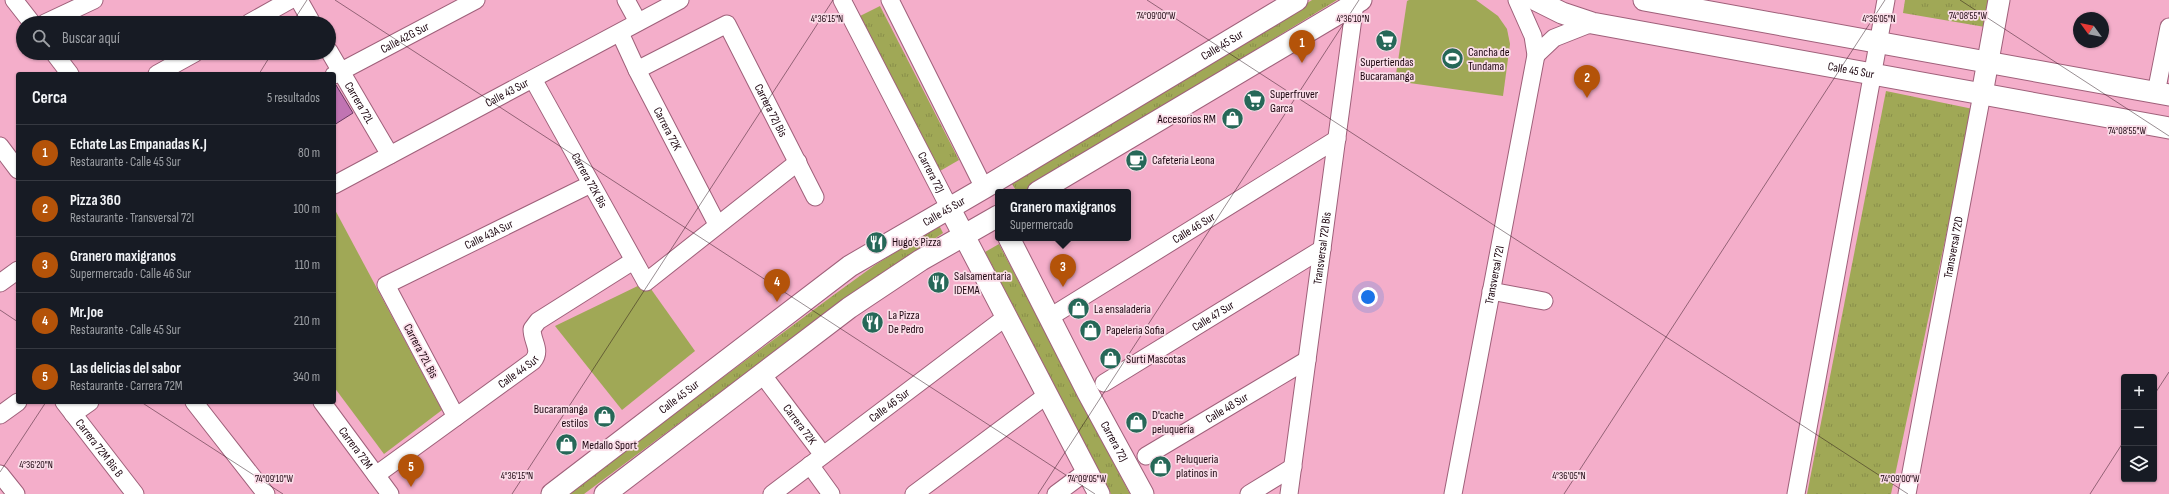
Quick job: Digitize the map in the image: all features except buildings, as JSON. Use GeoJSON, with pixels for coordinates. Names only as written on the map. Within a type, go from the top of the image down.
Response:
{"type":"FeatureCollection","features":[{"type":"Feature","properties":{"kind":"street"},"geometry":{"type":"LineString","coordinates":[[14,0],[27,16]]}},
{"type":"Feature","properties":{"kind":"street"},"geometry":{"type":"LineString","coordinates":[[60,16],[94,0]]}},
{"type":"Feature","properties":{"kind":"street"},"geometry":{"type":"LineString","coordinates":[[261,16],[290,0]]}},
{"type":"Feature","properties":{"kind":"street"},"geometry":{"type":"LineString","coordinates":[[299,0],[308,16]]}},
{"type":"Feature","properties":{"kind":"street","name":"Calle 42G Sur"},"geometry":{"type":"LineString","coordinates":[[337,73],[476,0]]}},
{"type":"Feature","properties":{"kind":"street"},"geometry":{"type":"LineString","coordinates":[[626,0],[638,22]]}},
{"type":"Feature","properties":{"kind":"street","name":"Calle 43 Sur"},"geometry":{"type":"LineString","coordinates":[[336,184],[680,0]]}},
{"type":"Feature","properties":{"kind":"street","name":"Carrera 72J"},"geometry":{"type":"LineString","coordinates":[[842,0],[1099,494]]}},
{"type":"Feature","properties":{"kind":"street"},"geometry":{"type":"LineString","coordinates":[[890,0],[995,210]]}},
{"type":"Feature","properties":{"kind":"street","name":"Calle 45 Sur"},"geometry":{"type":"LineString","coordinates":[[552,494],[850,266],[984,188],[1297,0]]}},
{"type":"Feature","properties":{"kind":"street","name":"Transversal 72I"},"geometry":{"type":"LineString","coordinates":[[1454,494],[1536,56],[1533,36],[1517,0]]}},
{"type":"Feature","properties":{"kind":"street","name":"Calle 45 Sur"},"geometry":{"type":"LineString","coordinates":[[1536,0],[1562,13],[1592,23],[2169,128]]}},
{"type":"Feature","properties":{"kind":"street"},"geometry":{"type":"LineString","coordinates":[[1644,0],[2162,94],[2169,27]]}},
{"type":"Feature","properties":{"kind":"street"},"geometry":{"type":"LineString","coordinates":[[1796,494],[1886,0]]}},
{"type":"Feature","properties":{"kind":"street","name":"Transversal 72D"},"geometry":{"type":"LineString","coordinates":[[1907,494],[1999,0]]}},
{"type":"Feature","properties":{"kind":"street"},"geometry":{"type":"LineString","coordinates":[[1043,189],[1358,2]]}},
{"type":"Feature","properties":{"kind":"street","name":"Transversal 72I Bis"},"geometry":{"type":"LineString","coordinates":[[1289,494],[1337,139],[1358,2]]}},
{"type":"Feature","properties":{"kind":"street"},"geometry":{"type":"LineString","coordinates":[[1536,56],[1554,38],[1592,23]]}},
{"type":"Feature","properties":{"kind":"street","name":"Carrera 72J Bis"},"geometry":{"type":"LineString","coordinates":[[637,70],[727,24],[815,197]]}},
{"type":"Feature","properties":{"kind":"street","name":"Carrera 72K"},"geometry":{"type":"LineString","coordinates":[[620,33],[637,70],[717,224]]}},
{"type":"Feature","properties":{"kind":"street"},"geometry":{"type":"LineString","coordinates":[[59,60],[68,72]]}},
{"type":"Feature","properties":{"kind":"street"},"geometry":{"type":"LineString","coordinates":[[161,72],[182,60]]}},
{"type":"Feature","properties":{"kind":"street","name":"Carrera 72L"},"geometry":{"type":"LineString","coordinates":[[332,60],[337,73],[390,155]]}},
{"type":"Feature","properties":{"kind":"street","name":"Carrera 72K Bis"},"geometry":{"type":"LineString","coordinates":[[534,79],[646,282],[717,224]]}},
{"type":"Feature","properties":{"kind":"street","name":"Calle 46 Sur"},"geometry":{"type":"LineString","coordinates":[[1050,317],[1337,139]]}},
{"type":"Feature","properties":{"kind":"street"},"geometry":{"type":"LineString","coordinates":[[0,146],[16,167]]}},
{"type":"Feature","properties":{"kind":"street"},"geometry":{"type":"LineString","coordinates":[[717,224],[798,162]]}},
{"type":"Feature","properties":{"kind":"street","name":"Calle 43A Sur"},"geometry":{"type":"LineString","coordinates":[[386,285],[591,184]]}},
{"type":"Feature","properties":{"kind":"street"},"geometry":{"type":"LineString","coordinates":[[605,494],[762,374],[880,287],[922,260],[995,218]]}},
{"type":"Feature","properties":{"kind":"street","name":"Carrera 72J"},"geometry":{"type":"LineString","coordinates":[[1011,241],[1143,494]]}},
{"type":"Feature","properties":{"kind":"street","name":"Calle 47 Sur"},"geometry":{"type":"LineString","coordinates":[[1104,383],[1322,250]]}},
{"type":"Feature","properties":{"kind":"street","name":"Calle 44 Sur"},"geometry":{"type":"LineString","coordinates":[[376,475],[533,361],[537,356],[538,350],[532,329],[538,321],[633,260]]}},
{"type":"Feature","properties":{"kind":"street"},"geometry":{"type":"LineString","coordinates":[[0,283],[16,271]]}},
{"type":"Feature","properties":{"kind":"street","name":"Carrera 72L Bis"},"geometry":{"type":"LineString","coordinates":[[386,285],[456,417]]}},
{"type":"Feature","properties":{"kind":"street"},"geometry":{"type":"LineString","coordinates":[[1491,291],[1544,301]]}},
{"type":"Feature","properties":{"kind":"street","name":"Calle 46 Sur"},"geometry":{"type":"LineString","coordinates":[[772,494],[1006,317]]}},
{"type":"Feature","properties":{"kind":"street","name":"Calle 48 Sur"},"geometry":{"type":"LineString","coordinates":[[1146,456],[1307,360]]}},
{"type":"Feature","properties":{"kind":"street","name":"Carrera 72K"},"geometry":{"type":"LineString","coordinates":[[762,374],[816,460],[831,494]]}},
{"type":"Feature","properties":{"kind":"street"},"geometry":{"type":"LineString","coordinates":[[914,494],[1047,395]]}},
{"type":"Feature","properties":{"kind":"street"},"geometry":{"type":"LineString","coordinates":[[0,415],[16,403]]}},
{"type":"Feature","properties":{"kind":"street"},"geometry":{"type":"LineString","coordinates":[[68,408],[83,404]]}},
{"type":"Feature","properties":{"kind":"street"},"geometry":{"type":"LineString","coordinates":[[196,404],[266,494]]}},
{"type":"Feature","properties":{"kind":"street","name":"Carrera 72M"},"geometry":{"type":"LineString","coordinates":[[323,404],[390,494]]}},
{"type":"Feature","properties":{"kind":"street","name":"Carrera 72M Bis B"},"geometry":{"type":"LineString","coordinates":[[68,408],[135,494]]}},
{"type":"Feature","properties":{"kind":"street"},"geometry":{"type":"LineString","coordinates":[[1249,494],[1293,467]]}},
{"type":"Feature","properties":{"kind":"street"},"geometry":{"type":"LineString","coordinates":[[1056,494],[1087,471]]}},
{"type":"Feature","properties":{"kind":"street"},"geometry":{"type":"LineString","coordinates":[[0,474],[16,494]]}},
{"type":"Feature","properties":{"kind":"green space"},"geometry":{"type":"Polygon","coordinates":[[[1312,0],[1337,0],[1029,189],[1015,189],[1012,184],[1312,0]]]}},
{"type":"Feature","properties":{"kind":"green space"},"geometry":{"type":"Polygon","coordinates":[[[1476,0],[1498,16],[1507,29],[1510,44],[1503,96],[1395,81],[1407,1],[1476,0]]]}},
{"type":"Feature","properties":{"kind":"green space"},"geometry":{"type":"Polygon","coordinates":[[[1905,0],[1990,0],[1985,27],[1903,13],[1905,0]]]}},
{"type":"Feature","properties":{"kind":"green space"},"geometry":{"type":"Polygon","coordinates":[[[880,6],[959,160],[940,171],[860,16],[880,6]]]}},
{"type":"Feature","properties":{"kind":"green space"},"geometry":{"type":"Polygon","coordinates":[[[1886,91],[1973,109],[1891,494],[1807,494],[1886,91]]]}},
{"type":"Feature","properties":{"kind":"green space"},"geometry":{"type":"Polygon","coordinates":[[[336,212],[442,410],[384,454],[336,390],[336,212]]]}},
{"type":"Feature","properties":{"kind":"green space"},"geometry":{"type":"Polygon","coordinates":[[[939,225],[943,233],[844,300],[584,494],[566,494],[875,265],[939,225]]]}},
{"type":"Feature","properties":{"kind":"green space"},"geometry":{"type":"Polygon","coordinates":[[[999,244],[1130,494],[1111,494],[985,252],[999,244]]]}},
{"type":"Feature","properties":{"kind":"green space"},"geometry":{"type":"Polygon","coordinates":[[[646,282],[695,351],[622,410],[555,326],[646,282]]]}},
{"type":"Feature","properties":{"kind":"place","name":"Supertiendas Bucaramanga"},"geometry":{"type":"Point","coordinates":[1387,41]}},
{"type":"Feature","properties":{"kind":"place","name":"Cancha de Tundama"},"geometry":{"type":"Point","coordinates":[1452,59]}},
{"type":"Feature","properties":{"kind":"place","name":"Echate Las Empanadas K.J"},"geometry":{"type":"Point","coordinates":[1302,63]}},
{"type":"Feature","properties":{"kind":"place","name":"Pizza 360"},"geometry":{"type":"Point","coordinates":[1587,98]}},
{"type":"Feature","properties":{"kind":"place","name":"Superfruver Garca"},"geometry":{"type":"Point","coordinates":[1255,101]}},
{"type":"Feature","properties":{"kind":"place","name":"Accesorios RM"},"geometry":{"type":"Point","coordinates":[1232,119]}},
{"type":"Feature","properties":{"kind":"place","name":"Cafeteria Leona"},"geometry":{"type":"Point","coordinates":[1137,160]}},
{"type":"Feature","properties":{"kind":"place","name":"Hugo’s Pizza"},"geometry":{"type":"Point","coordinates":[877,242]}},
{"type":"Feature","properties":{"kind":"place","name":"Salsamentaria IDEMA"},"geometry":{"type":"Point","coordinates":[938,283]}},
{"type":"Feature","properties":{"kind":"place","name":"Granero maxigranos"},"geometry":{"type":"Point","coordinates":[1063,287]}},
{"type":"Feature","properties":{"kind":"place","name":"Mr.Joe"},"geometry":{"type":"Point","coordinates":[777,302]}},
{"type":"Feature","properties":{"kind":"place","name":"La ensaladeria"},"geometry":{"type":"Point","coordinates":[1079,309]}},
{"type":"Feature","properties":{"kind":"place","name":"La Pizza De Pedro"},"geometry":{"type":"Point","coordinates":[872,322]}},
{"type":"Feature","properties":{"kind":"place","name":"Papeleria Sofia"},"geometry":{"type":"Point","coordinates":[1090,330]}},
{"type":"Feature","properties":{"kind":"place","name":"Surti Mascotas"},"geometry":{"type":"Point","coordinates":[1111,359]}},
{"type":"Feature","properties":{"kind":"place","name":"Bucaramanga estilos"},"geometry":{"type":"Point","coordinates":[604,416]}},
{"type":"Feature","properties":{"kind":"place","name":"D'cache peluqueria"},"geometry":{"type":"Point","coordinates":[1137,422]}},
{"type":"Feature","properties":{"kind":"place","name":"Medallo Sport"},"geometry":{"type":"Point","coordinates":[566,445]}},
{"type":"Feature","properties":{"kind":"place","name":"Peluqueria platinos in"},"geometry":{"type":"Point","coordinates":[1160,466]}},
{"type":"Feature","properties":{"kind":"place","name":"Las delicias del sabor"},"geometry":{"type":"Point","coordinates":[411,487]}}]}
